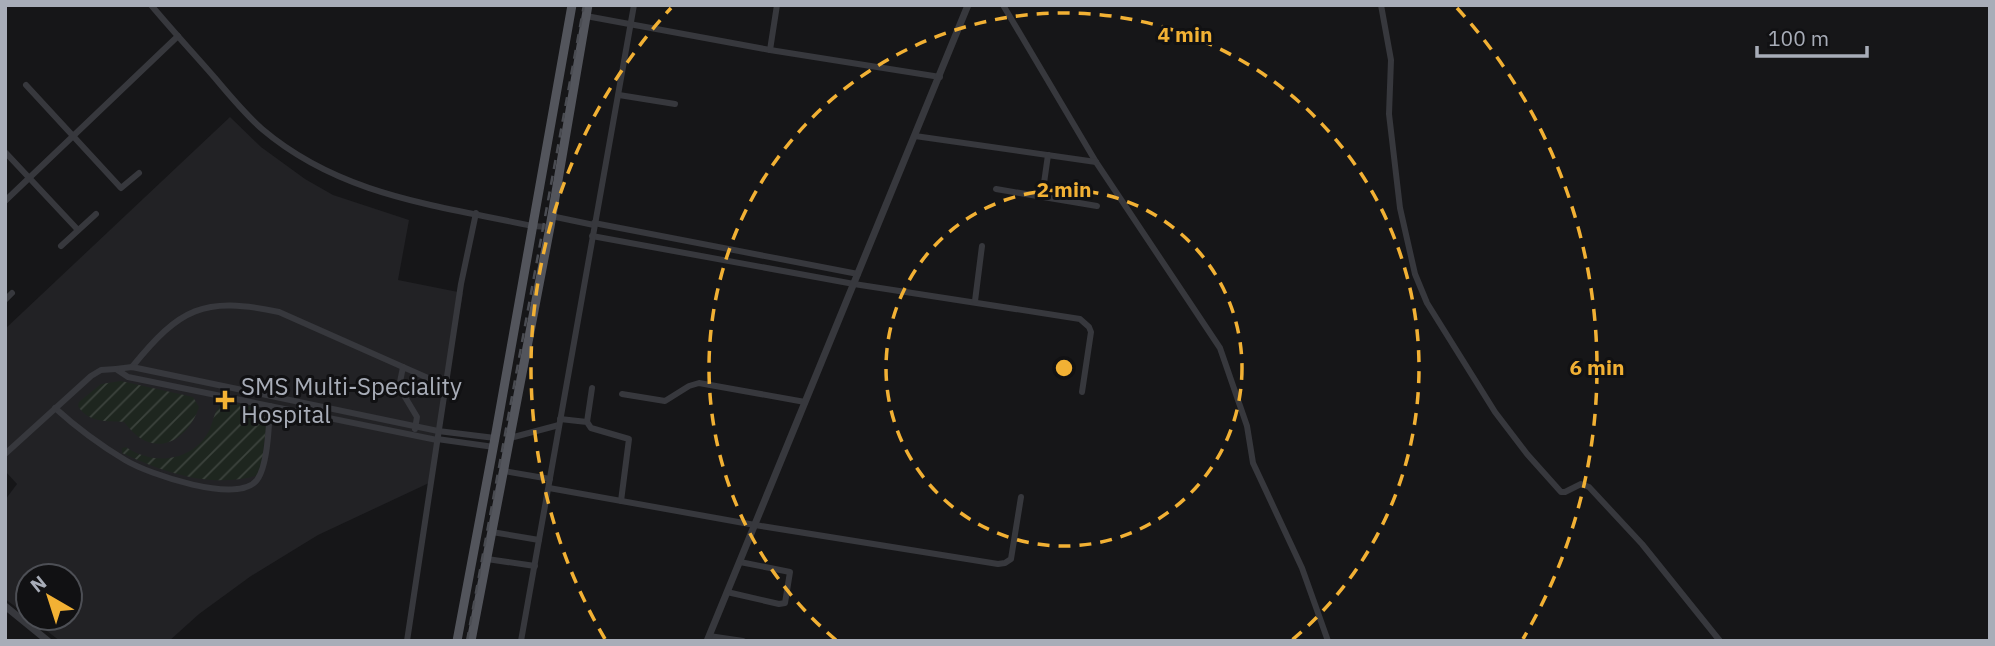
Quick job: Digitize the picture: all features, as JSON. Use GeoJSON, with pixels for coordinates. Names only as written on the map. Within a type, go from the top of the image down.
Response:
{"type":"FeatureCollection","features":[{"type":"Feature","properties":{"kind":"main road"},"geometry":{"type":"LineString","coordinates":[[457,641],[495,443],[572,5]]}},
{"type":"Feature","properties":{"kind":"main road"},"geometry":{"type":"LineString","coordinates":[[471,641],[550,227],[588,5]]}},
{"type":"Feature","properties":{"kind":"street"},"geometry":{"type":"LineString","coordinates":[[151,5],[261,129],[311,163],[342,178],[395,197],[532,226],[550,227]]}},
{"type":"Feature","properties":{"kind":"street"},"geometry":{"type":"LineString","coordinates":[[521,641],[634,5]]}},
{"type":"Feature","properties":{"kind":"street"},"geometry":{"type":"LineString","coordinates":[[770,50],[777,5]]}},
{"type":"Feature","properties":{"kind":"street"},"geometry":{"type":"LineString","coordinates":[[743,641],[708,638],[968,5]]}},
{"type":"Feature","properties":{"kind":"street"},"geometry":{"type":"LineString","coordinates":[[1003,5],[1096,162],[1220,348],[1247,426],[1252,463],[1302,568],[1328,641]]}},
{"type":"Feature","properties":{"kind":"street"},"geometry":{"type":"LineString","coordinates":[[1381,5],[1391,60],[1389,114],[1400,208],[1415,274],[1427,303],[1495,412],[1527,454],[1561,492],[1581,484],[1588,487],[1642,544],[1720,641]]}},
{"type":"Feature","properties":{"kind":"street"},"geometry":{"type":"LineString","coordinates":[[586,16],[770,50],[940,77]]}},
{"type":"Feature","properties":{"kind":"street"},"geometry":{"type":"LineString","coordinates":[[5,201],[178,36]]}},
{"type":"Feature","properties":{"kind":"street"},"geometry":{"type":"LineString","coordinates":[[26,85],[121,188],[139,173]]}},
{"type":"Feature","properties":{"kind":"street"},"geometry":{"type":"LineString","coordinates":[[619,94],[675,104]]}},
{"type":"Feature","properties":{"kind":"street"},"geometry":{"type":"LineString","coordinates":[[915,136],[1096,162]]}},
{"type":"Feature","properties":{"kind":"street"},"geometry":{"type":"LineString","coordinates":[[5,152],[78,230]]}},
{"type":"Feature","properties":{"kind":"street"},"geometry":{"type":"LineString","coordinates":[[1042,197],[1048,155]]}},
{"type":"Feature","properties":{"kind":"street"},"geometry":{"type":"LineString","coordinates":[[996,190],[1097,206]]}},
{"type":"Feature","properties":{"kind":"street"},"geometry":{"type":"LineString","coordinates":[[61,246],[96,214]]}},
{"type":"Feature","properties":{"kind":"street"},"geometry":{"type":"LineString","coordinates":[[407,641],[461,284],[475,214]]}},
{"type":"Feature","properties":{"kind":"street"},"geometry":{"type":"LineString","coordinates":[[551,216],[858,274]]}},
{"type":"Feature","properties":{"kind":"street"},"geometry":{"type":"LineString","coordinates":[[592,236],[854,284],[1080,319],[1091,332],[1082,393]]}},
{"type":"Feature","properties":{"kind":"street"},"geometry":{"type":"LineString","coordinates":[[975,302],[982,246]]}},
{"type":"Feature","properties":{"kind":"street"},"geometry":{"type":"LineString","coordinates":[[5,300],[12,293]]}},
{"type":"Feature","properties":{"kind":"street"},"geometry":{"type":"LineString","coordinates":[[132,367],[148,348],[182,317],[196,310],[220,306],[279,312],[437,382]]}},
{"type":"Feature","properties":{"kind":"street"},"geometry":{"type":"LineString","coordinates":[[5,454],[91,376],[102,370],[132,367],[495,443]]}},
{"type":"Feature","properties":{"kind":"street"},"geometry":{"type":"LineString","coordinates":[[403,367],[399,387],[417,418],[414,435]]}},
{"type":"Feature","properties":{"kind":"street"},"geometry":{"type":"LineString","coordinates":[[116,369],[128,377],[414,435],[495,443]]}},
{"type":"Feature","properties":{"kind":"street"},"geometry":{"type":"LineString","coordinates":[[207,392],[209,382]]}},
{"type":"Feature","properties":{"kind":"street"},"geometry":{"type":"LineString","coordinates":[[622,394],[665,401],[699,383],[805,402]]}},
{"type":"Feature","properties":{"kind":"street"},"geometry":{"type":"LineString","coordinates":[[592,388],[587,422],[591,428],[629,439],[621,500]]}},
{"type":"Feature","properties":{"kind":"street"},"geometry":{"type":"LineString","coordinates":[[55,408],[127,461],[172,480],[222,490],[245,489],[257,480],[265,451],[270,406]]}},
{"type":"Feature","properties":{"kind":"street"},"geometry":{"type":"LineString","coordinates":[[510,438],[559,422],[587,422]]}},
{"type":"Feature","properties":{"kind":"street"},"geometry":{"type":"LineString","coordinates":[[504,471],[550,479]]}},
{"type":"Feature","properties":{"kind":"street"},"geometry":{"type":"LineString","coordinates":[[549,488],[755,525],[998,564],[1011,559],[1021,497]]}},
{"type":"Feature","properties":{"kind":"street"},"geometry":{"type":"LineString","coordinates":[[492,532],[539,540]]}},
{"type":"Feature","properties":{"kind":"street"},"geometry":{"type":"LineString","coordinates":[[487,559],[535,566]]}},
{"type":"Feature","properties":{"kind":"street"},"geometry":{"type":"LineString","coordinates":[[727,592],[779,604],[786,600],[790,572],[740,562]]}},
{"type":"Feature","properties":{"kind":"street"},"geometry":{"type":"LineString","coordinates":[[5,606],[48,641]]}},
{"type":"Feature","properties":{"kind":"shaded area","name":"SMS Multi-Speciality Hospital"},"geometry":{"type":"Polygon","coordinates":[[[230,117],[261,147],[305,179],[333,195],[409,220],[398,280],[463,293],[429,483],[318,535],[251,576],[199,614],[169,641],[60,641],[48,632],[84,632],[84,562],[14,562],[14,606],[5,599],[5,500],[17,484],[5,471],[5,329],[230,117]]]}},
{"type":"Feature","properties":{"kind":"shaded area"},"geometry":{"type":"Polygon","coordinates":[[[121,381],[193,397],[199,407],[184,432],[177,438],[159,444],[140,438],[124,422],[92,418],[82,412],[78,406],[79,402],[101,384],[121,381]]]}},
{"type":"Feature","properties":{"kind":"shaded area"},"geometry":{"type":"Polygon","coordinates":[[[223,401],[253,407],[266,418],[264,462],[256,476],[204,479],[154,467],[122,453],[122,448],[126,447],[148,457],[171,458],[182,455],[202,441],[223,401]]]}},
{"type":"Feature","properties":{"kind":"railway"},"geometry":{"type":"LineString","coordinates":[[467,641],[584,5]]}},
{"type":"Feature","properties":{"kind":"place","name":"SMS Multi-Speciality Hospital"},"geometry":{"type":"Point","coordinates":[225,400]}}]}
